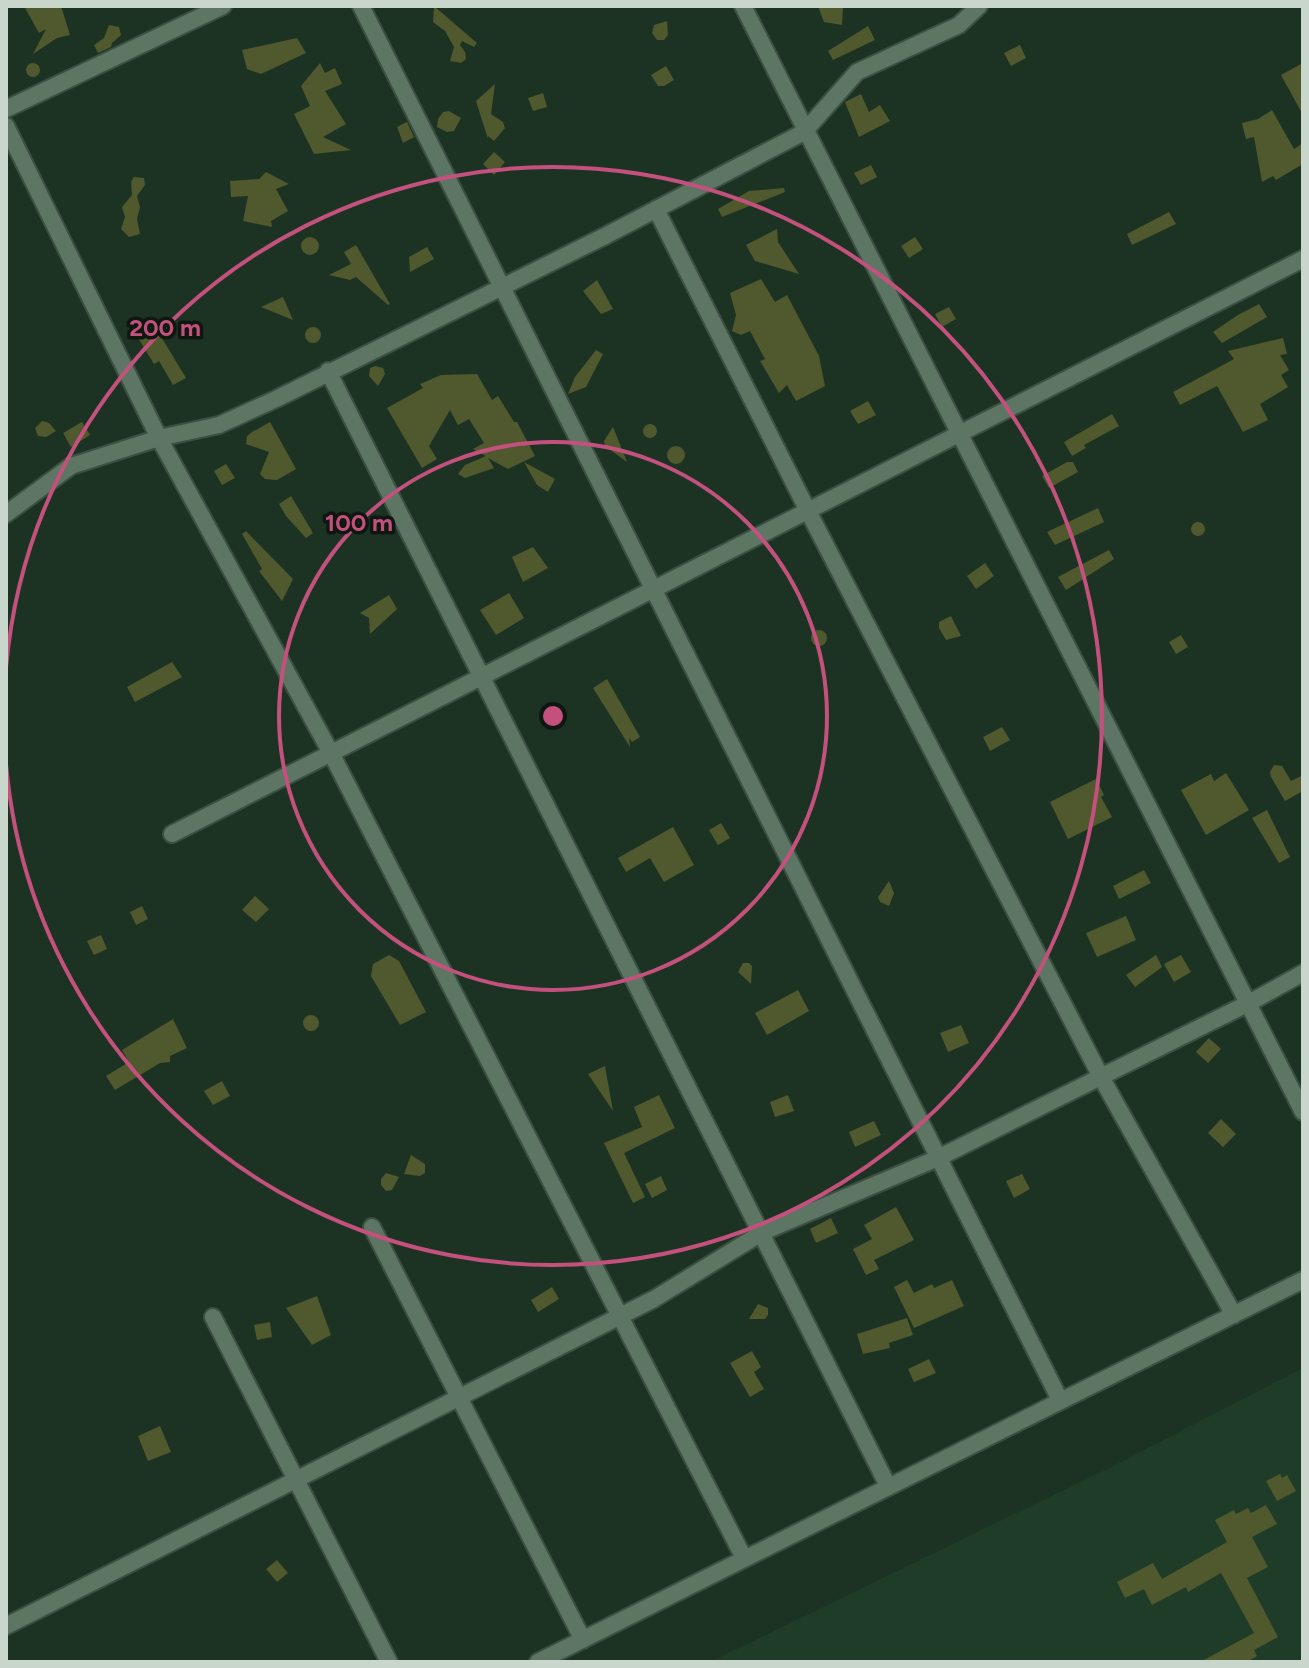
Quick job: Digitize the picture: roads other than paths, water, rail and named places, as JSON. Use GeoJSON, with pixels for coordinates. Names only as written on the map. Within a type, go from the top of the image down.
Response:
{"type":"FeatureCollection","features":[{"type":"Feature","properties":{"kind":"street"},"geometry":{"type":"LineString","coordinates":[[6,109],[223,6]]}},
{"type":"Feature","properties":{"kind":"street"},"geometry":{"type":"LineString","coordinates":[[361,6],[1060,1400]]}},
{"type":"Feature","properties":{"kind":"street"},"geometry":{"type":"LineString","coordinates":[[743,6],[804,132],[961,433],[1303,1112]]}},
{"type":"Feature","properties":{"kind":"street"},"geometry":{"type":"LineString","coordinates":[[6,514],[71,466],[159,438],[219,425],[656,209],[804,132],[857,72],[959,25],[979,6]]}},
{"type":"Feature","properties":{"kind":"street"},"geometry":{"type":"LineString","coordinates":[[6,126],[159,438],[331,753],[744,1558]]}},
{"type":"Feature","properties":{"kind":"street"},"geometry":{"type":"LineString","coordinates":[[656,209],[808,511],[1101,1077],[1234,1315]]}},
{"type":"Feature","properties":{"kind":"street"},"geometry":{"type":"LineString","coordinates":[[172,834],[1303,259]]}},
{"type":"Feature","properties":{"kind":"street"},"geometry":{"type":"LineString","coordinates":[[328,371],[888,1486]]}},
{"type":"Feature","properties":{"kind":"street"},"geometry":{"type":"LineString","coordinates":[[6,1626],[622,1316],[763,1232],[938,1158],[1303,973]]}},
{"type":"Feature","properties":{"kind":"street"},"geometry":{"type":"LineString","coordinates":[[372,1227],[583,1640]]}},
{"type":"Feature","properties":{"kind":"street"},"geometry":{"type":"LineString","coordinates":[[538,1662],[1303,1280]]}},
{"type":"Feature","properties":{"kind":"street"},"geometry":{"type":"LineString","coordinates":[[213,1317],[389,1662]]}}]}
